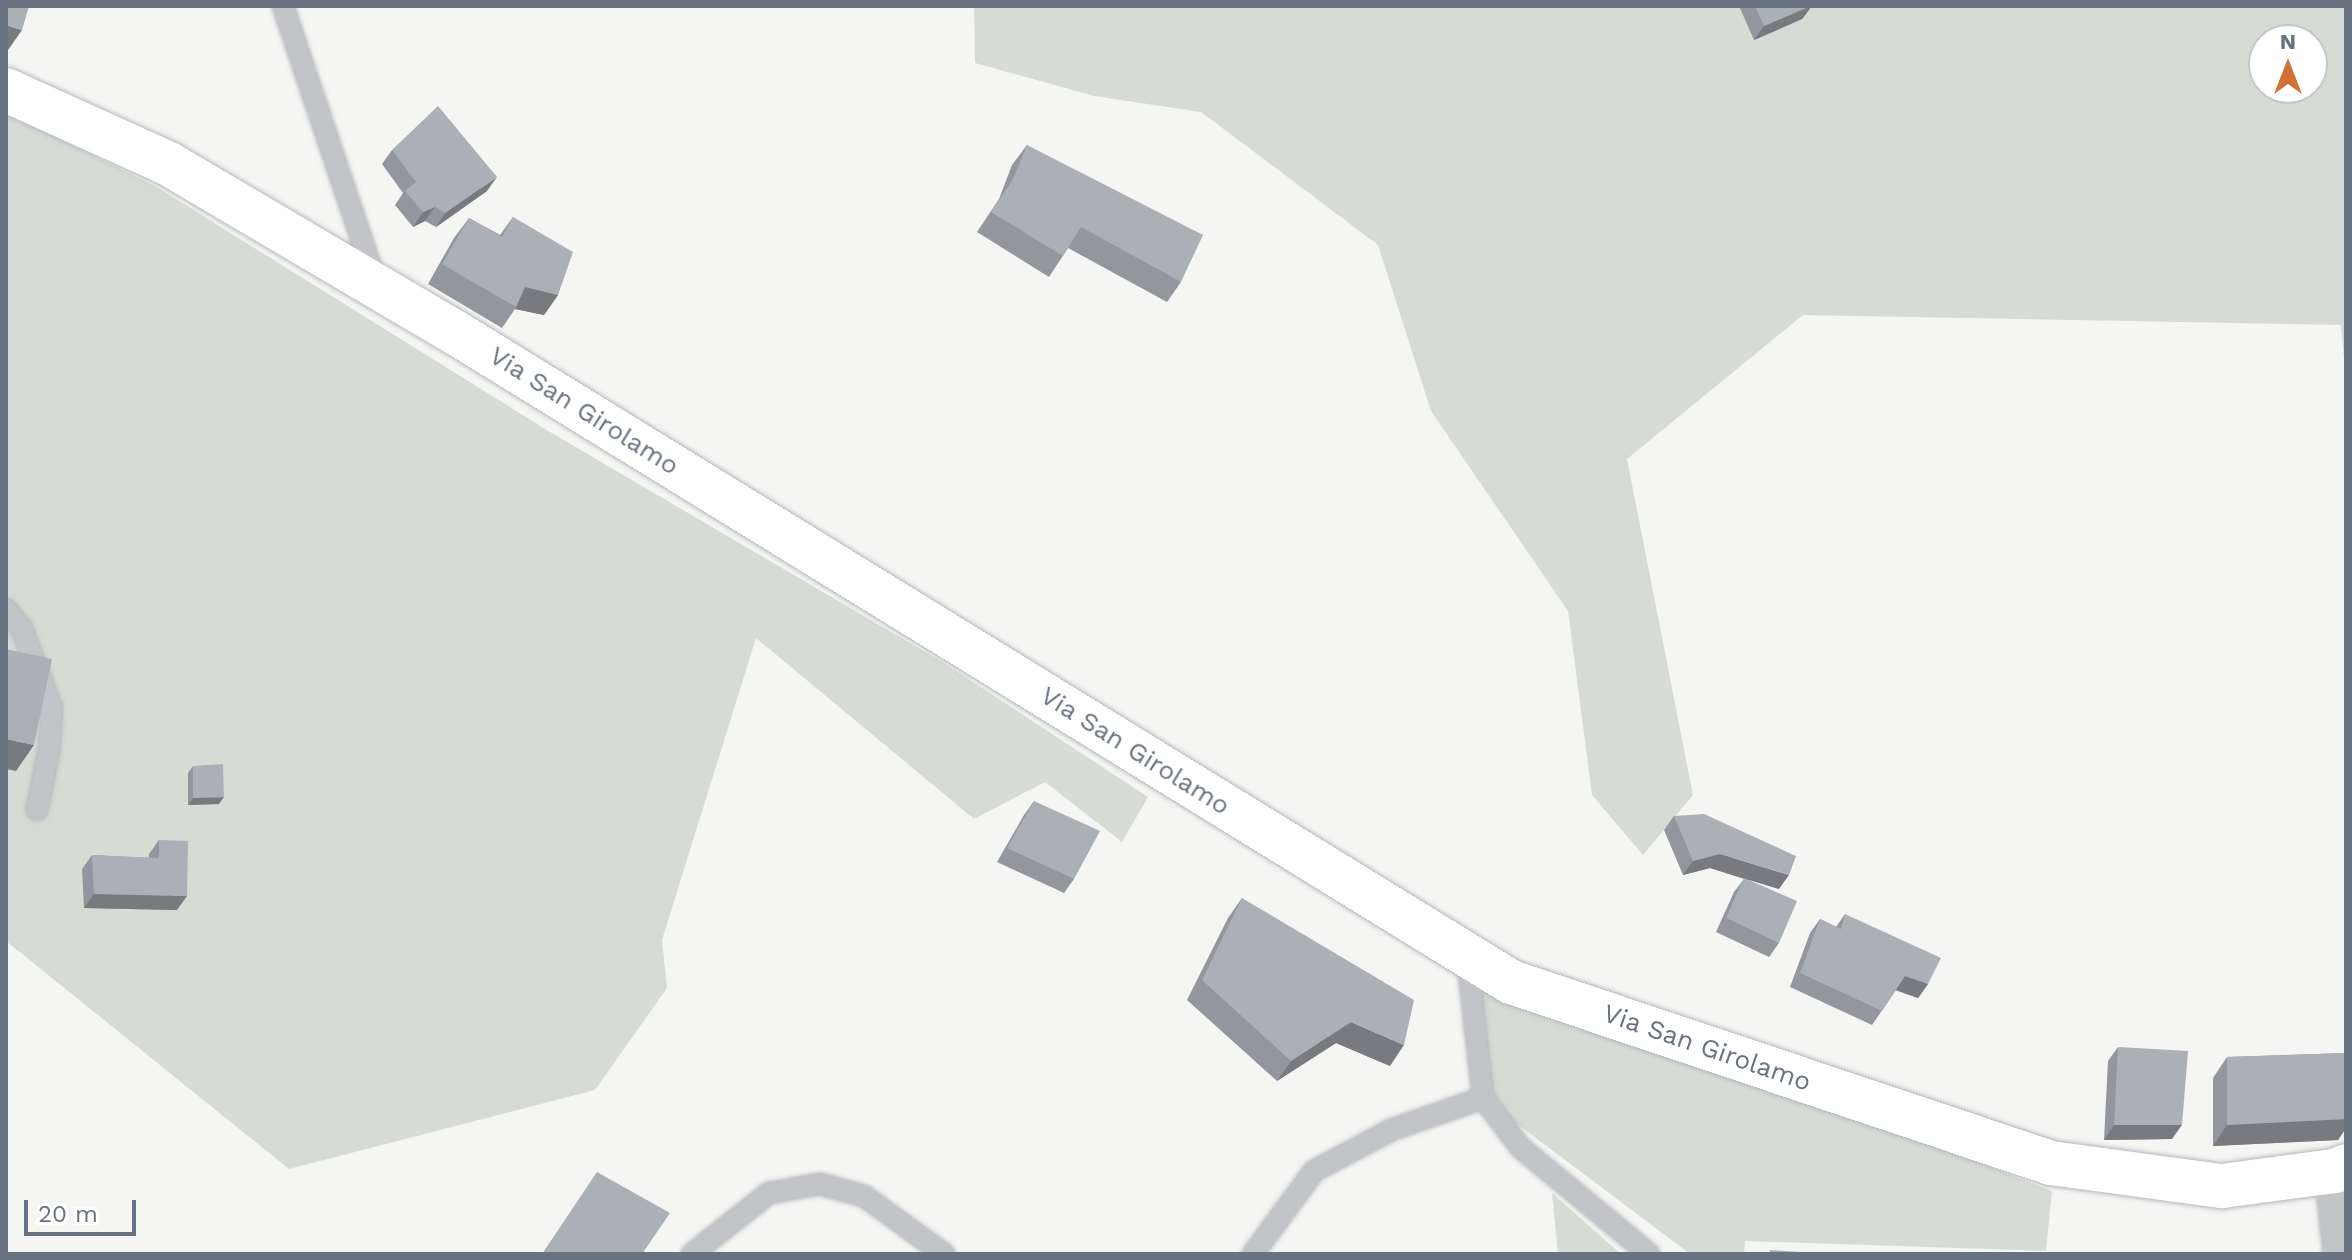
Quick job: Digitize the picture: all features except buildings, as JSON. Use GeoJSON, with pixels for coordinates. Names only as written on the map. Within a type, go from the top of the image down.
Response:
{"type":"FeatureCollection","features":[{"type":"Feature","properties":{"kind":"street","name":"Via San Girolamo"},"geometry":{"type":"LineString","coordinates":[[6,90],[169,164],[377,287],[1511,982],[2051,1163],[2222,1186],[2341,1168]]}},
{"type":"Feature","properties":{"kind":"street"},"geometry":{"type":"LineString","coordinates":[[2341,1168],[2344,1254]]}},
{"type":"Feature","properties":{"kind":"lane"},"geometry":{"type":"LineString","coordinates":[[283,6],[377,287]]}},
{"type":"Feature","properties":{"kind":"lane"},"geometry":{"type":"LineString","coordinates":[[6,609],[22,629],[52,709],[37,810]]}},
{"type":"Feature","properties":{"kind":"lane"},"geometry":{"type":"LineString","coordinates":[[1467,955],[1483,1098],[1521,1148],[1649,1254]]}},
{"type":"Feature","properties":{"kind":"lane"},"geometry":{"type":"LineString","coordinates":[[1253,1254],[1314,1171],[1391,1130],[1483,1098]]}},
{"type":"Feature","properties":{"kind":"lane"},"geometry":{"type":"LineString","coordinates":[[692,1254],[769,1193],[820,1184],[864,1196],[944,1254]]}},
{"type":"Feature","properties":{"kind":"shaded area"},"geometry":{"type":"Polygon","coordinates":[[[974,6],[2346,6],[2346,381],[2341,325],[1803,315],[1627,459],[1693,795],[1643,855],[1592,795],[1568,611],[1431,411],[1378,245],[1201,112],[1094,96],[975,63],[974,6]]]}},
{"type":"Feature","properties":{"kind":"shaded area"},"geometry":{"type":"Polygon","coordinates":[[[6,112],[155,186],[550,432],[944,663],[1148,797],[1122,842],[1045,782],[974,819],[756,638],[662,940],[667,988],[595,1090],[289,1169],[6,941],[6,112]]]}},
{"type":"Feature","properties":{"kind":"shaded area"},"geometry":{"type":"Polygon","coordinates":[[[1467,955],[1511,982],[2052,1191],[2046,1251],[1745,1241],[1744,1254],[1690,1254],[1483,1098],[1467,955]]]}},
{"type":"Feature","properties":{"kind":"shaded area"},"geometry":{"type":"Polygon","coordinates":[[[1552,1193],[1621,1254],[1558,1254],[1552,1193]]]}}]}
